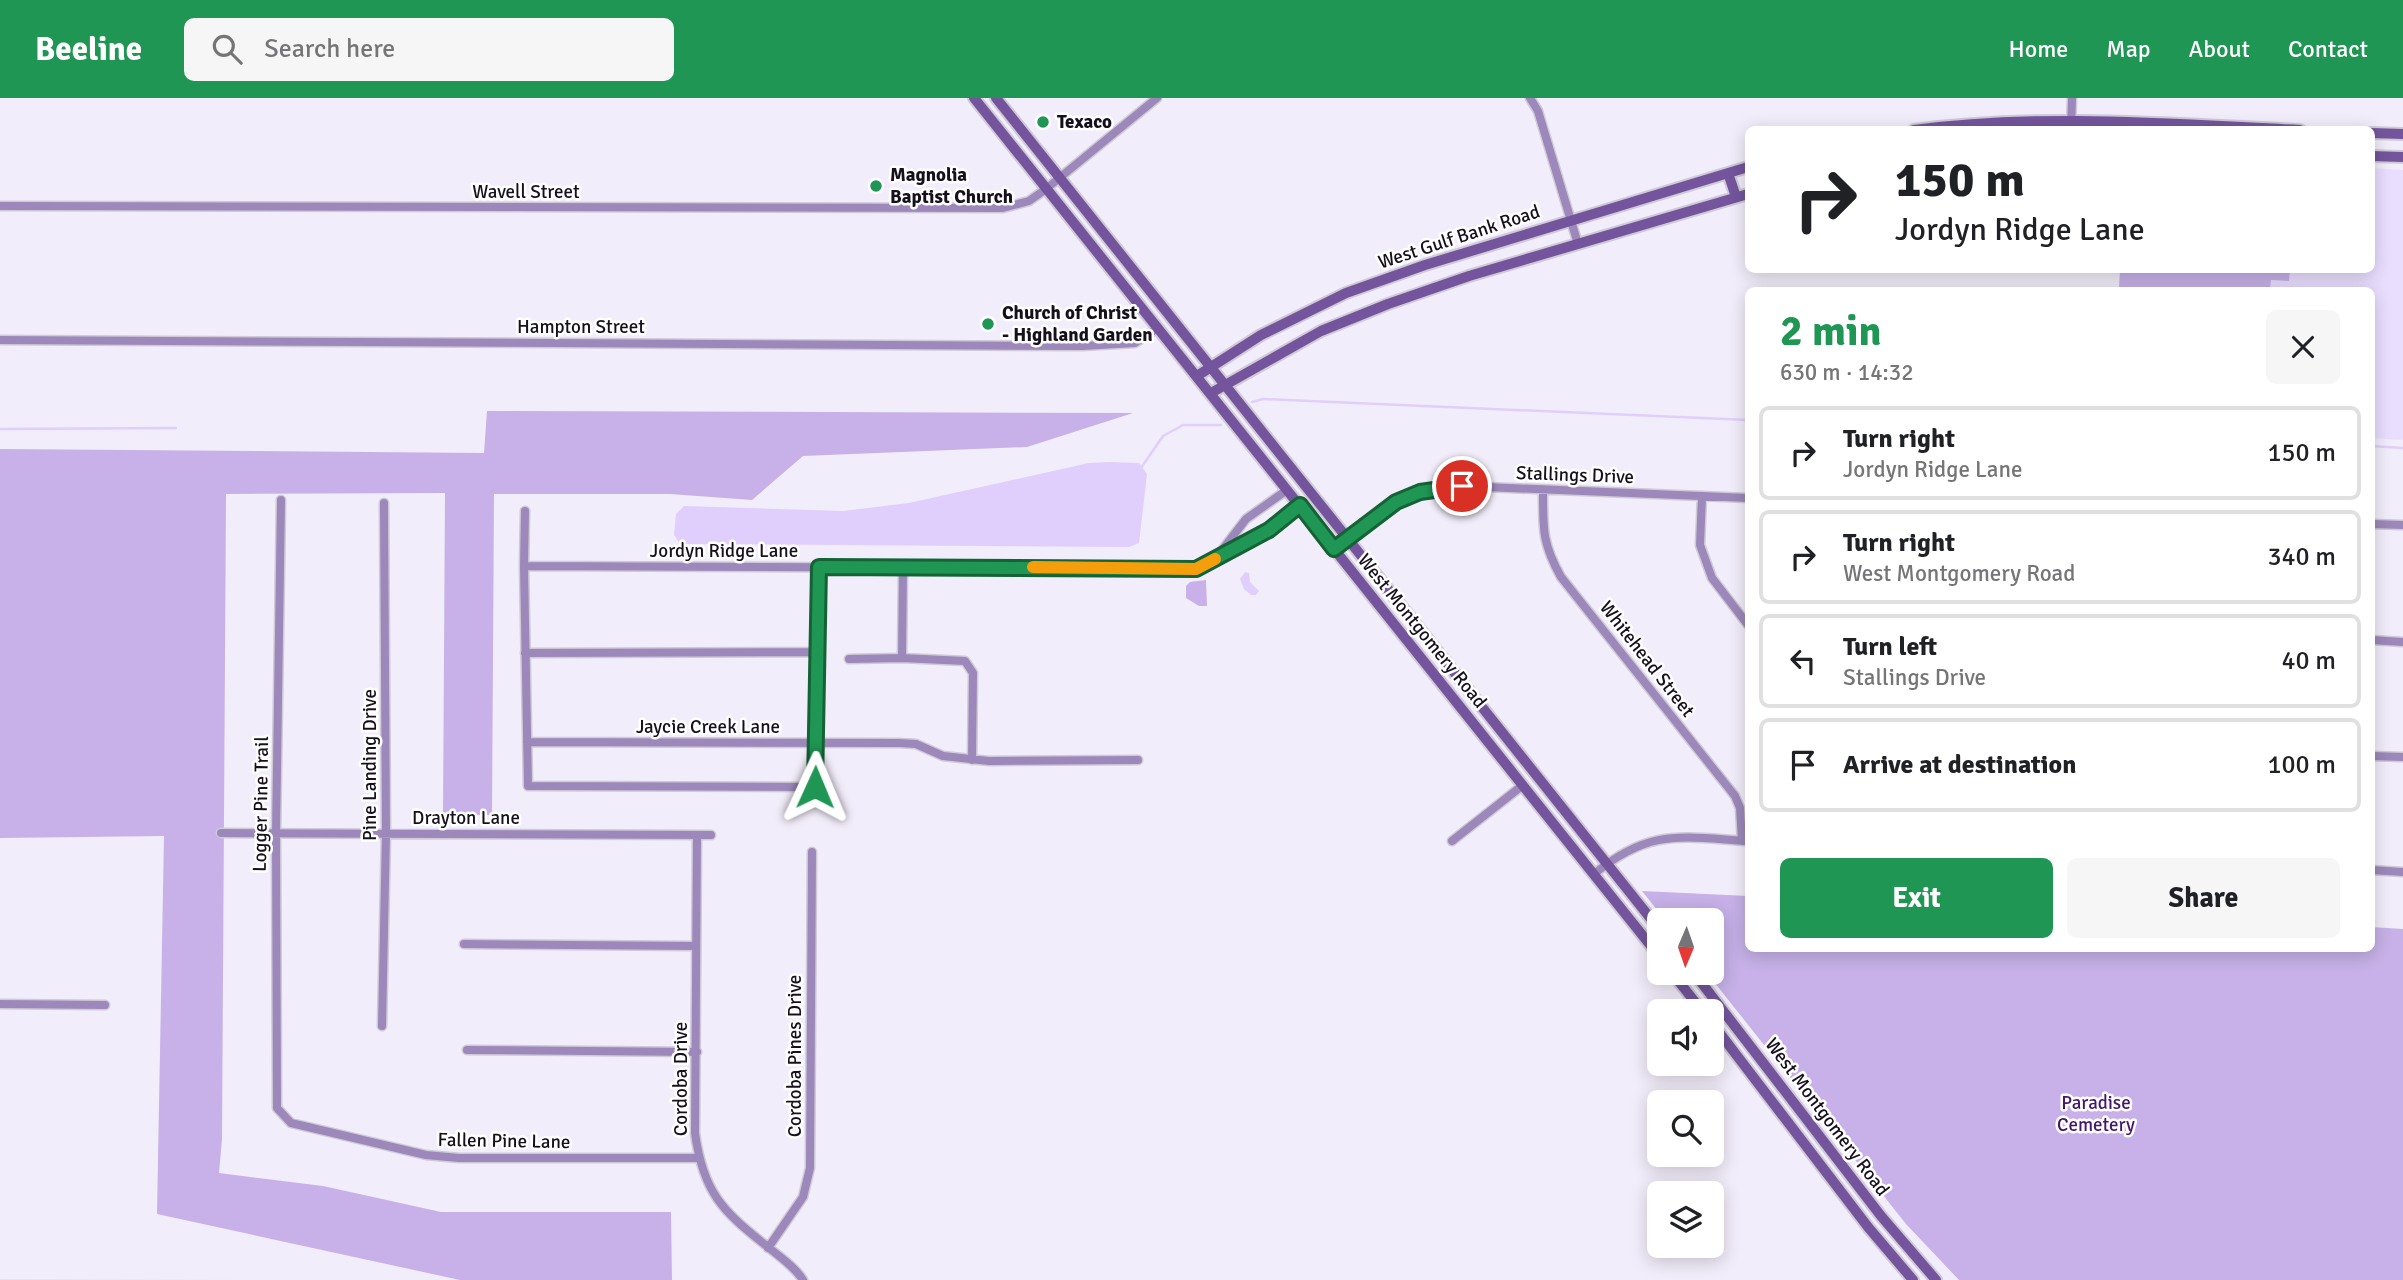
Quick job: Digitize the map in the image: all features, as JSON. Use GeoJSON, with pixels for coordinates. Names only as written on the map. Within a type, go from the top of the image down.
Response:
{"type":"FeatureCollection","features":[{"type":"Feature","properties":{"kind":"main road","name":"West Montgomery Road"},"geometry":{"type":"LineString","coordinates":[[974,98],[1647,941]]}},
{"type":"Feature","properties":{"kind":"main road","name":"West Montgomery Road"},"geometry":{"type":"LineString","coordinates":[[996,98],[1647,914]]}},
{"type":"Feature","properties":{"kind":"main road"},"geometry":{"type":"LineString","coordinates":[[1950,126],[1985,122],[2131,126]]}},
{"type":"Feature","properties":{"kind":"main road"},"geometry":{"type":"LineString","coordinates":[[2375,132],[2403,134]]}},
{"type":"Feature","properties":{"kind":"main road"},"geometry":{"type":"LineString","coordinates":[[2375,156],[2403,158]]}},
{"type":"Feature","properties":{"kind":"main road","name":"West Gulf Bank Road"},"geometry":{"type":"LineString","coordinates":[[1196,376],[1261,335],[1317,306],[1380,280],[1745,168]]}},
{"type":"Feature","properties":{"kind":"main road"},"geometry":{"type":"LineString","coordinates":[[1728,173],[1735,197]]}},
{"type":"Feature","properties":{"kind":"main road"},"geometry":{"type":"LineString","coordinates":[[1211,393],[1321,331],[1388,304],[1745,195]]}},
{"type":"Feature","properties":{"kind":"main road"},"geometry":{"type":"LineString","coordinates":[[1380,280],[1388,304]]}},
{"type":"Feature","properties":{"kind":"main road"},"geometry":{"type":"LineString","coordinates":[[1682,985],[1693,999]]}},
{"type":"Feature","properties":{"kind":"main road","name":"West Montgomery Road"},"geometry":{"type":"LineString","coordinates":[[1703,985],[1881,1216],[1936,1280]]}},
{"type":"Feature","properties":{"kind":"main road","name":"West Montgomery Road"},"geometry":{"type":"LineString","coordinates":[[1724,1039],[1868,1227],[1913,1280]]}},
{"type":"Feature","properties":{"kind":"street","name":"Wavell Street"},"geometry":{"type":"LineString","coordinates":[[0,205],[1003,208],[1029,201],[1046,189],[1157,98]]}},
{"type":"Feature","properties":{"kind":"street"},"geometry":{"type":"LineString","coordinates":[[1530,98],[1538,111],[1578,244]]}},
{"type":"Feature","properties":{"kind":"street"},"geometry":{"type":"LineString","coordinates":[[2071,125],[2072,98]]}},
{"type":"Feature","properties":{"kind":"street","name":"Hampton Street"},"geometry":{"type":"LineString","coordinates":[[0,340],[1082,346],[1135,343],[1158,328]]}},
{"type":"Feature","properties":{"kind":"street","name":"Stallings Drive"},"geometry":{"type":"LineString","coordinates":[[1334,549],[1396,502],[1420,492],[1462,486],[1745,498]]}},
{"type":"Feature","properties":{"kind":"street"},"geometry":{"type":"LineString","coordinates":[[1215,559],[1246,519],[1287,490]]}},
{"type":"Feature","properties":{"kind":"street","name":"Whitehead Street"},"geometry":{"type":"LineString","coordinates":[[1543,490],[1542,533],[1549,555],[1562,577],[1735,796],[1740,808],[1745,841]]}},
{"type":"Feature","properties":{"kind":"street"},"geometry":{"type":"LineString","coordinates":[[1702,496],[1700,545],[1712,578],[1745,621]]}},
{"type":"Feature","properties":{"kind":"street","name":"Logger Pine Trail"},"geometry":{"type":"LineString","coordinates":[[277,1108],[276,833],[281,500]]}},
{"type":"Feature","properties":{"kind":"street","name":"Pine Landing Drive"},"geometry":{"type":"LineString","coordinates":[[382,1026],[386,833],[384,503]]}},
{"type":"Feature","properties":{"kind":"street","name":"Jordyn Ridge Lane"},"geometry":{"type":"LineString","coordinates":[[524,566],[1196,569],[1269,530],[1300,505]]}},
{"type":"Feature","properties":{"kind":"street"},"geometry":{"type":"LineString","coordinates":[[525,511],[528,786],[815,787],[819,567]]}},
{"type":"Feature","properties":{"kind":"street"},"geometry":{"type":"LineString","coordinates":[[2375,524],[2403,525]]}},
{"type":"Feature","properties":{"kind":"street"},"geometry":{"type":"LineString","coordinates":[[902,658],[903,567]]}},
{"type":"Feature","properties":{"kind":"street"},"geometry":{"type":"LineString","coordinates":[[2375,640],[2403,642]]}},
{"type":"Feature","properties":{"kind":"street"},"geometry":{"type":"LineString","coordinates":[[525,653],[817,652]]}},
{"type":"Feature","properties":{"kind":"street"},"geometry":{"type":"LineString","coordinates":[[849,659],[902,658],[970,664],[973,673],[972,760]]}},
{"type":"Feature","properties":{"kind":"street","name":"Jaycie Creek Lane"},"geometry":{"type":"LineString","coordinates":[[527,742],[916,744],[943,756],[972,760],[1139,760]]}},
{"type":"Feature","properties":{"kind":"street"},"geometry":{"type":"LineString","coordinates":[[2375,756],[2403,757]]}},
{"type":"Feature","properties":{"kind":"street"},"geometry":{"type":"LineString","coordinates":[[1452,841],[1523,785]]}},
{"type":"Feature","properties":{"kind":"street","name":"Drayton Lane"},"geometry":{"type":"LineString","coordinates":[[221,833],[711,835]]}},
{"type":"Feature","properties":{"kind":"street","name":"Cordoba Drive"},"geometry":{"type":"LineString","coordinates":[[697,835],[695,1133],[698,1158],[719,1204],[803,1280]]}},
{"type":"Feature","properties":{"kind":"street"},"geometry":{"type":"LineString","coordinates":[[1594,874],[1617,855],[1642,843],[1668,837],[1745,841]]}},
{"type":"Feature","properties":{"kind":"street","name":"Cordoba Pines Drive"},"geometry":{"type":"LineString","coordinates":[[768,1248],[803,1198],[810,1168],[812,852]]}},
{"type":"Feature","properties":{"kind":"street"},"geometry":{"type":"LineString","coordinates":[[2375,870],[2403,872]]}},
{"type":"Feature","properties":{"kind":"street"},"geometry":{"type":"LineString","coordinates":[[464,944],[696,946]]}},
{"type":"Feature","properties":{"kind":"street"},"geometry":{"type":"LineString","coordinates":[[0,1004],[105,1004]]}},
{"type":"Feature","properties":{"kind":"street"},"geometry":{"type":"LineString","coordinates":[[467,1050],[696,1052]]}},
{"type":"Feature","properties":{"kind":"street","name":"Fallen Pine Lane"},"geometry":{"type":"LineString","coordinates":[[277,1108],[291,1123],[426,1155],[459,1158],[698,1158]]}},
{"type":"Feature","properties":{"kind":"shaded area"},"geometry":{"type":"Polygon","coordinates":[[[2375,168],[2403,170],[2403,440],[2375,438],[2375,287],[2119,287],[2120,273],[2375,273],[2375,168]]]}},
{"type":"Feature","properties":{"kind":"shaded area"},"geometry":{"type":"Polygon","coordinates":[[[1089,463],[1139,463],[1147,474],[1139,543],[1129,547],[680,544],[674,535],[676,514],[684,506],[843,511],[909,503],[1089,463]]]}},
{"type":"Feature","properties":{"kind":"shaded area"},"geometry":{"type":"Polygon","coordinates":[[[1245,572],[1249,573],[1250,582],[1259,591],[1256,595],[1251,595],[1244,589],[1240,579],[1245,572]]]}},
{"type":"Feature","properties":{"kind":"shaded area"},"geometry":{"type":"Polygon","coordinates":[[[0,1279],[238,1279],[0,1280],[0,1279]]]}},
{"type":"Feature","properties":{"kind":"green space"},"geometry":{"type":"Polygon","coordinates":[[[2120,273],[2290,273],[2289,281],[2271,280],[2270,287],[2119,287],[2120,273]]]}},
{"type":"Feature","properties":{"kind":"green space"},"geometry":{"type":"Polygon","coordinates":[[[487,411],[1133,413],[1027,447],[803,456],[752,500],[670,494],[494,494],[492,815],[443,815],[445,493],[226,494],[222,1139],[219,1173],[323,1186],[441,1212],[671,1212],[672,1280],[460,1280],[157,1214],[164,836],[0,838],[0,449],[484,453],[487,411]]]}},
{"type":"Feature","properties":{"kind":"green space"},"geometry":{"type":"Polygon","coordinates":[[[1206,580],[1207,606],[1199,606],[1186,598],[1186,586],[1190,582],[1206,580]]]}},
{"type":"Feature","properties":{"kind":"green space","name":"Paradise Cemetery"},"geometry":{"type":"Polygon","coordinates":[[[1642,891],[1745,896],[1745,952],[2375,952],[2375,927],[2403,929],[2403,1280],[1959,1280],[1906,1224],[1717,985],[1724,985],[1724,908],[1655,908],[1642,891]]]}},
{"type":"Feature","properties":{"kind":"waterway"},"geometry":{"type":"LineString","coordinates":[[1252,402],[1263,399],[1745,420]]}},
{"type":"Feature","properties":{"kind":"waterway"},"geometry":{"type":"LineString","coordinates":[[1141,468],[1163,436],[1183,425],[1221,425]]}},
{"type":"Feature","properties":{"kind":"waterway"},"geometry":{"type":"LineString","coordinates":[[0,429],[176,428]]}},
{"type":"Feature","properties":{"kind":"waterway"},"geometry":{"type":"LineString","coordinates":[[2375,446],[2403,448]]}},
{"type":"Feature","properties":{"kind":"slow traffic"},"geometry":{"type":"LineString","coordinates":[[1033,567],[1196,569],[1215,559]]}},
{"type":"Feature","properties":{"kind":"place","name":"Texaco"},"geometry":{"type":"Point","coordinates":[1043,122]}},
{"type":"Feature","properties":{"kind":"place","name":"Magnolia Baptist Church"},"geometry":{"type":"Point","coordinates":[876,186]}},
{"type":"Feature","properties":{"kind":"place","name":"Church of Christ - Highland Garden"},"geometry":{"type":"Point","coordinates":[988,324]}},
{"type":"Feature","properties":{"kind":"route"},"geometry":{"type":"LineString","coordinates":[[815,787],[819,567],[1196,569],[1269,530],[1300,505],[1334,549],[1396,502],[1420,492],[1462,486]]}}]}
